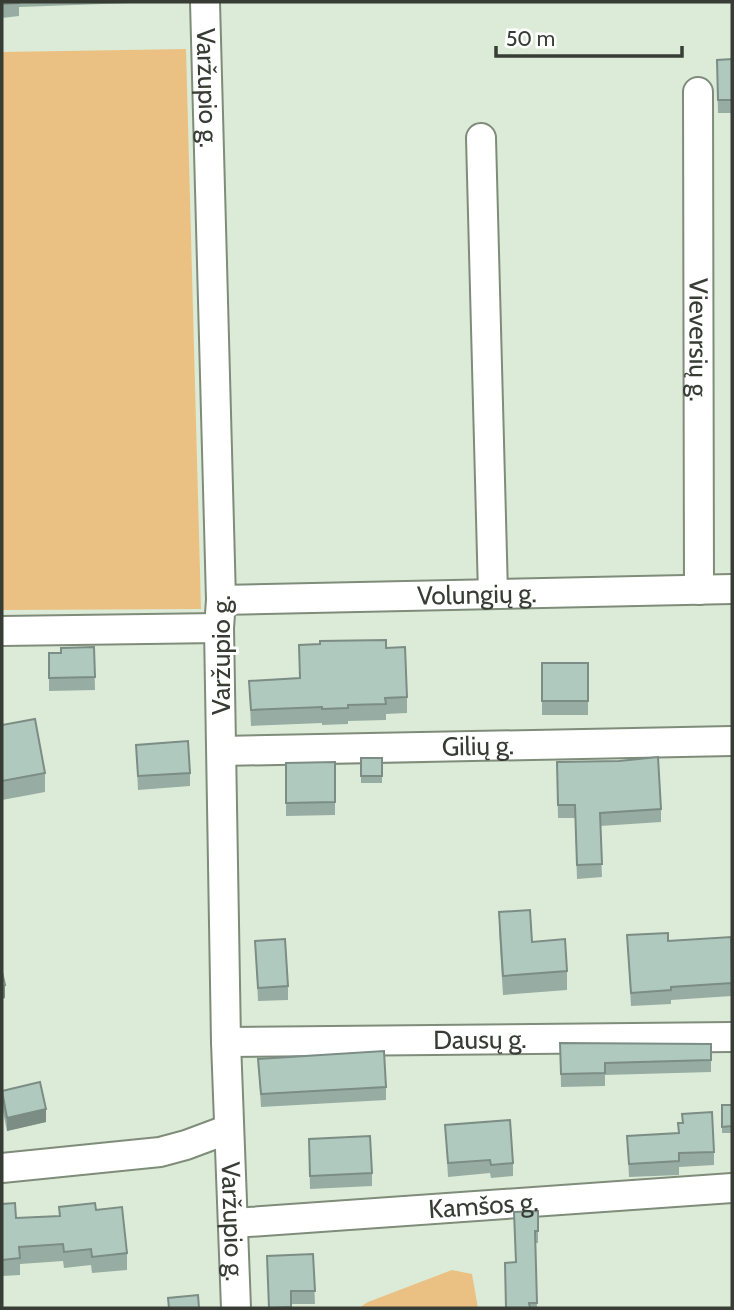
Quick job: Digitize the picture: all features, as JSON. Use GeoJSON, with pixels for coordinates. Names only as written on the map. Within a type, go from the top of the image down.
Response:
{"type":"FeatureCollection","features":[{"type":"Feature","properties":{"kind":"street","name":"Varžupio g."},"geometry":{"type":"LineString","coordinates":[[205,2],[221,600],[219,628],[226,1042],[236,1308]]}},
{"type":"Feature","properties":{"kind":"street","name":"Vieversių g."},"geometry":{"type":"LineString","coordinates":[[698,92],[699,590]]}},
{"type":"Feature","properties":{"kind":"street"},"geometry":{"type":"LineString","coordinates":[[481,138],[493,594]]}},
{"type":"Feature","properties":{"kind":"street","name":"Volungių g."},"geometry":{"type":"LineString","coordinates":[[221,600],[732,589]]}},
{"type":"Feature","properties":{"kind":"street"},"geometry":{"type":"LineString","coordinates":[[2,631],[219,628]]}},
{"type":"Feature","properties":{"kind":"street","name":"Gilių g."},"geometry":{"type":"LineString","coordinates":[[222,751],[732,741]]}},
{"type":"Feature","properties":{"kind":"street","name":"Dausų g."},"geometry":{"type":"LineString","coordinates":[[226,1042],[732,1037]]}},
{"type":"Feature","properties":{"kind":"street"},"geometry":{"type":"LineString","coordinates":[[2,1168],[160,1152],[229,1129]]}},
{"type":"Feature","properties":{"kind":"street","name":"Kamšos g."},"geometry":{"type":"LineString","coordinates":[[234,1223],[732,1188]]}},
{"type":"Feature","properties":{"kind":"shaded area"},"geometry":{"type":"Polygon","coordinates":[[[186,49],[201,609],[2,610],[2,52],[186,49]]]}},
{"type":"Feature","properties":{"kind":"shaded area"},"geometry":{"type":"Polygon","coordinates":[[[452,1270],[472,1274],[478,1308],[359,1308],[368,1302],[452,1270]]]}},
{"type":"Feature","properties":{"kind":"building"},"geometry":{"type":"Polygon","coordinates":[[[732,59],[732,100],[718,100],[717,60],[732,59]]]}},
{"type":"Feature","properties":{"kind":"building"},"geometry":{"type":"Polygon","coordinates":[[[386,640],[386,648],[405,647],[407,697],[385,698],[386,704],[348,705],[348,708],[251,710],[249,681],[300,678],[299,645],[320,644],[320,641],[386,640]]]}},
{"type":"Feature","properties":{"kind":"building"},"geometry":{"type":"Polygon","coordinates":[[[94,647],[95,677],[49,678],[49,653],[61,653],[61,648],[94,647]]]}},
{"type":"Feature","properties":{"kind":"building"},"geometry":{"type":"Polygon","coordinates":[[[542,663],[588,663],[588,701],[542,701],[542,663]]]}},
{"type":"Feature","properties":{"kind":"building"},"geometry":{"type":"Polygon","coordinates":[[[35,719],[45,773],[2,781],[2,725],[35,719]]]}},
{"type":"Feature","properties":{"kind":"building"},"geometry":{"type":"Polygon","coordinates":[[[188,741],[190,773],[138,776],[136,745],[188,741]]]}},
{"type":"Feature","properties":{"kind":"building"},"geometry":{"type":"Polygon","coordinates":[[[658,757],[661,809],[600,813],[602,864],[577,865],[575,805],[558,805],[557,762],[658,757]]]}},
{"type":"Feature","properties":{"kind":"building"},"geometry":{"type":"Polygon","coordinates":[[[361,758],[382,758],[382,776],[361,776],[361,758]]]}},
{"type":"Feature","properties":{"kind":"building"},"geometry":{"type":"Polygon","coordinates":[[[335,762],[335,802],[286,803],[286,763],[335,762]]]}},
{"type":"Feature","properties":{"kind":"building"},"geometry":{"type":"Polygon","coordinates":[[[530,910],[532,942],[565,939],[567,971],[503,976],[499,912],[530,910]]]}},
{"type":"Feature","properties":{"kind":"building"},"geometry":{"type":"Polygon","coordinates":[[[668,933],[668,941],[731,937],[732,983],[631,993],[627,935],[668,933]]]}},
{"type":"Feature","properties":{"kind":"building"},"geometry":{"type":"Polygon","coordinates":[[[285,939],[288,986],[258,988],[255,941],[285,939]]]}},
{"type":"Feature","properties":{"kind":"building"},"geometry":{"type":"Polygon","coordinates":[[[560,1043],[711,1044],[711,1060],[605,1063],[605,1073],[561,1074],[560,1043]]]}},
{"type":"Feature","properties":{"kind":"building"},"geometry":{"type":"Polygon","coordinates":[[[384,1051],[386,1087],[261,1094],[258,1059],[384,1051]]]}},
{"type":"Feature","properties":{"kind":"building"},"geometry":{"type":"Polygon","coordinates":[[[40,1082],[46,1109],[7,1118],[2,1091],[40,1082]]]}},
{"type":"Feature","properties":{"kind":"building"},"geometry":{"type":"Polygon","coordinates":[[[722,1105],[732,1105],[732,1126],[722,1127],[722,1105]]]}},
{"type":"Feature","properties":{"kind":"building"},"geometry":{"type":"Polygon","coordinates":[[[712,1112],[714,1152],[679,1153],[679,1161],[629,1164],[627,1136],[679,1133],[678,1123],[683,1123],[682,1114],[712,1112]]]}},
{"type":"Feature","properties":{"kind":"building"},"geometry":{"type":"Polygon","coordinates":[[[510,1120],[513,1163],[491,1165],[490,1160],[448,1163],[445,1125],[510,1120]]]}},
{"type":"Feature","properties":{"kind":"building"},"geometry":{"type":"Polygon","coordinates":[[[370,1136],[372,1173],[310,1176],[309,1139],[370,1136]]]}},
{"type":"Feature","properties":{"kind":"building"},"geometry":{"type":"Polygon","coordinates":[[[15,1203],[16,1218],[60,1216],[59,1207],[95,1203],[96,1210],[122,1207],[127,1253],[92,1257],[91,1249],[64,1252],[63,1244],[19,1247],[20,1258],[2,1260],[2,1204],[15,1203]]]}},
{"type":"Feature","properties":{"kind":"building"},"geometry":{"type":"Polygon","coordinates":[[[538,1211],[538,1231],[535,1231],[537,1303],[529,1303],[530,1308],[506,1308],[505,1263],[516,1262],[514,1212],[538,1211]]]}},
{"type":"Feature","properties":{"kind":"building"},"geometry":{"type":"Polygon","coordinates":[[[313,1254],[315,1291],[291,1291],[291,1307],[269,1308],[267,1256],[313,1254]]]}},
{"type":"Feature","properties":{"kind":"building"},"geometry":{"type":"Polygon","coordinates":[[[198,1295],[199,1308],[169,1308],[168,1298],[198,1295]]]}}]}
